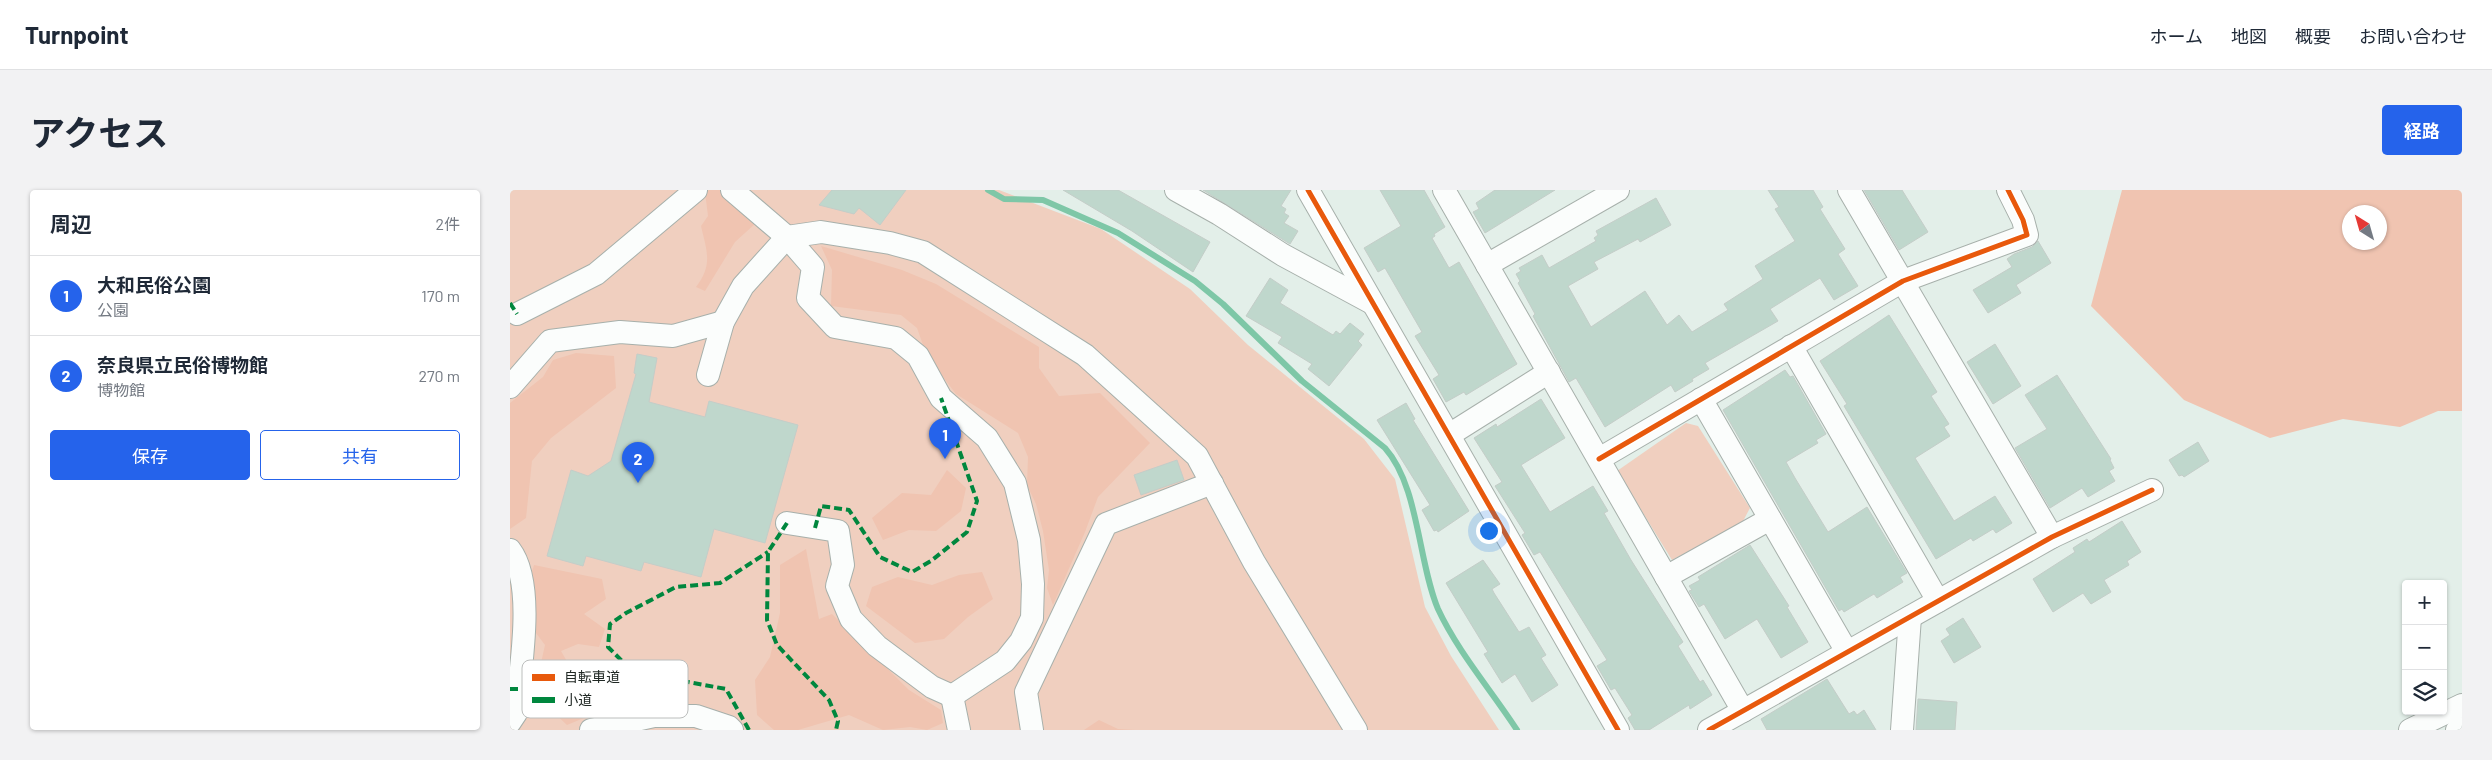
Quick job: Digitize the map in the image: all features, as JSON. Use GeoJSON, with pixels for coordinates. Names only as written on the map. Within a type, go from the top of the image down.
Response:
{"type":"FeatureCollection","features":[{"type":"Feature","properties":{"kind":"street"},"geometry":{"type":"LineString","coordinates":[[518,314],[596,274],[696,190]]}},
{"type":"Feature","properties":{"kind":"street"},"geometry":{"type":"LineString","coordinates":[[732,190],[787,237],[813,267],[808,298],[835,327],[896,338],[918,356],[941,398],[987,438],[1015,483],[1029,540],[1033,584],[1032,618],[1021,641],[1005,661],[952,696]]}},
{"type":"Feature","properties":{"kind":"street"},"geometry":{"type":"LineString","coordinates":[[1176,190],[1219,214],[1283,255],[1372,303]]}},
{"type":"Feature","properties":{"kind":"street"},"geometry":{"type":"LineString","coordinates":[[1308,190],[1618,730]]}},
{"type":"Feature","properties":{"kind":"street"},"geometry":{"type":"LineString","coordinates":[[1444,190],[1743,711]]}},
{"type":"Feature","properties":{"kind":"street"},"geometry":{"type":"LineString","coordinates":[[1487,265],[1618,190]]}},
{"type":"Feature","properties":{"kind":"street"},"geometry":{"type":"LineString","coordinates":[[1850,190],[2052,537]]}},
{"type":"Feature","properties":{"kind":"street"},"geometry":{"type":"LineString","coordinates":[[1599,459],[1903,281],[2027,235],[2023,220],[2008,190]]}},
{"type":"Feature","properties":{"kind":"street"},"geometry":{"type":"LineString","coordinates":[[708,375],[723,322],[743,286],[787,237],[821,232],[890,243],[923,252],[1085,355],[1197,456],[1254,562],[1356,730]]}},
{"type":"Feature","properties":{"kind":"street"},"geometry":{"type":"LineString","coordinates":[[510,387],[550,341],[620,332],[673,336],[723,322]]}},
{"type":"Feature","properties":{"kind":"street"},"geometry":{"type":"LineString","coordinates":[[1791,346],[1938,601]]}},
{"type":"Feature","properties":{"kind":"street"},"geometry":{"type":"LineString","coordinates":[[1449,435],[1549,372]]}},
{"type":"Feature","properties":{"kind":"street"},"geometry":{"type":"LineString","coordinates":[[1701,399],[1847,652]]}},
{"type":"Feature","properties":{"kind":"street"},"geometry":{"type":"LineString","coordinates":[[1032,730],[1026,692],[1106,524],[1212,483]]}},
{"type":"Feature","properties":{"kind":"street"},"geometry":{"type":"LineString","coordinates":[[1709,730],[2052,537],[2152,490]]}},
{"type":"Feature","properties":{"kind":"street"},"geometry":{"type":"LineString","coordinates":[[1666,577],[1770,519]]}},
{"type":"Feature","properties":{"kind":"street"},"geometry":{"type":"LineString","coordinates":[[787,523],[838,531],[843,565],[837,586],[851,619],[877,646],[932,687],[952,696]]}},
{"type":"Feature","properties":{"kind":"street"},"geometry":{"type":"LineString","coordinates":[[510,550],[518,560],[525,601],[516,713],[510,722]]}},
{"type":"Feature","properties":{"kind":"street"},"geometry":{"type":"LineString","coordinates":[[1902,730],[1910,617]]}},
{"type":"Feature","properties":{"kind":"street"},"geometry":{"type":"LineString","coordinates":[[1027,629],[1049,642]]}},
{"type":"Feature","properties":{"kind":"street"},"geometry":{"type":"LineString","coordinates":[[952,696],[959,730]]}},
{"type":"Feature","properties":{"kind":"street"},"geometry":{"type":"LineString","coordinates":[[2410,730],[2462,705]]}},
{"type":"Feature","properties":{"kind":"street"},"geometry":{"type":"LineString","coordinates":[[688,716],[696,716],[729,727],[732,730]]}},
{"type":"Feature","properties":{"kind":"street"},"geometry":{"type":"LineString","coordinates":[[590,730],[652,718]]}},
{"type":"Feature","properties":{"kind":"street"},"geometry":{"type":"LineString","coordinates":[[2457,730],[2462,728]]}},
{"type":"Feature","properties":{"kind":"shaded area"},"geometry":{"type":"Polygon","coordinates":[[[510,190],[999,190],[1101,229],[1190,289],[1248,345],[1364,439],[1395,479],[1425,607],[1451,656],[1499,730],[510,730],[510,190]]]}},
{"type":"Feature","properties":{"kind":"shaded area"},"geometry":{"type":"Polygon","coordinates":[[[721,190],[756,223],[735,242],[705,291],[696,287],[707,265],[707,251],[701,226],[708,216],[705,192],[721,190]]]}},
{"type":"Feature","properties":{"kind":"shaded area"},"geometry":{"type":"Polygon","coordinates":[[[2122,190],[2462,190],[2462,411],[2438,411],[2400,427],[2343,419],[2270,438],[2184,400],[2091,306],[2122,190]]]}},
{"type":"Feature","properties":{"kind":"shaded area"},"geometry":{"type":"Polygon","coordinates":[[[821,246],[902,270],[936,284],[1039,347],[1039,368],[1059,396],[1100,393],[1150,443],[1098,497],[1053,605],[1047,588],[1049,570],[1043,531],[1036,504],[1027,485],[1028,457],[1018,433],[956,394],[927,356],[917,328],[901,315],[831,306],[832,270],[821,246]]]}},
{"type":"Feature","properties":{"kind":"shaded area"},"geometry":{"type":"Polygon","coordinates":[[[576,353],[614,356],[616,388],[551,438],[532,461],[526,518],[510,529],[510,403],[543,377],[553,360],[576,353]]]}},
{"type":"Feature","properties":{"kind":"shaded area"},"geometry":{"type":"Polygon","coordinates":[[[1686,423],[1698,426],[1750,508],[1742,523],[1672,560],[1617,471],[1686,423]]]}},
{"type":"Feature","properties":{"kind":"shaded area"},"geometry":{"type":"Polygon","coordinates":[[[947,470],[966,488],[961,511],[936,531],[909,530],[883,540],[872,518],[902,493],[931,495],[947,470]]]}},
{"type":"Feature","properties":{"kind":"shaded area"},"geometry":{"type":"Polygon","coordinates":[[[806,549],[819,619],[832,614],[909,690],[941,710],[943,723],[927,730],[910,727],[883,730],[849,715],[798,730],[774,730],[757,715],[755,680],[770,657],[780,613],[780,565],[806,549]]]}},
{"type":"Feature","properties":{"kind":"shaded area"},"geometry":{"type":"Polygon","coordinates":[[[534,565],[602,579],[606,599],[584,614],[605,629],[599,647],[578,644],[561,651],[566,660],[542,660],[545,645],[533,629],[531,575],[534,565]]]}},
{"type":"Feature","properties":{"kind":"shaded area"},"geometry":{"type":"Polygon","coordinates":[[[982,572],[993,599],[968,617],[944,639],[915,643],[866,606],[872,587],[898,577],[932,585],[959,575],[982,572]]]}},
{"type":"Feature","properties":{"kind":"shaded area"},"geometry":{"type":"Polygon","coordinates":[[[560,718],[584,718],[567,725],[560,718]]]}},
{"type":"Feature","properties":{"kind":"shaded area"},"geometry":{"type":"Polygon","coordinates":[[[1099,720],[1118,729],[1135,730],[1084,730],[1099,720]]]}},
{"type":"Feature","properties":{"kind":"building"},"geometry":{"type":"Polygon","coordinates":[[[832,190],[906,190],[880,225],[859,208],[854,214],[819,205],[832,190]]]}},
{"type":"Feature","properties":{"kind":"building"},"geometry":{"type":"Polygon","coordinates":[[[1063,190],[1118,190],[1210,242],[1193,272],[1132,231],[1063,190]]]}},
{"type":"Feature","properties":{"kind":"building"},"geometry":{"type":"Polygon","coordinates":[[[1203,190],[1291,190],[1281,206],[1286,209],[1284,213],[1289,216],[1284,223],[1298,231],[1290,244],[1203,190]]]}},
{"type":"Feature","properties":{"kind":"building"},"geometry":{"type":"Polygon","coordinates":[[[1380,190],[1424,190],[1445,227],[1434,234],[1435,236],[1432,238],[1449,268],[1459,262],[1517,364],[1466,395],[1464,392],[1446,402],[1433,379],[1439,375],[1415,336],[1422,332],[1385,268],[1378,272],[1364,248],[1401,226],[1380,190]]]}},
{"type":"Feature","properties":{"kind":"building"},"geometry":{"type":"Polygon","coordinates":[[[1495,190],[1555,190],[1485,233],[1473,212],[1479,209],[1476,203],[1495,190]]]}},
{"type":"Feature","properties":{"kind":"building"},"geometry":{"type":"Polygon","coordinates":[[[1768,190],[1813,190],[1823,207],[1820,209],[1845,249],[1838,254],[1858,286],[1834,300],[1820,278],[1770,309],[1778,321],[1705,363],[1709,369],[1692,379],[1693,381],[1675,392],[1671,385],[1605,427],[1576,378],[1569,382],[1533,316],[1535,314],[1518,283],[1520,281],[1516,274],[1521,271],[1519,268],[1542,255],[1549,268],[1596,241],[1594,238],[1598,235],[1596,231],[1656,198],[1671,225],[1640,242],[1638,239],[1594,262],[1598,269],[1568,286],[1591,327],[1645,291],[1667,325],[1679,315],[1692,332],[1728,310],[1724,304],[1763,279],[1755,266],[1795,241],[1775,209],[1779,207],[1768,190]]]}},
{"type":"Feature","properties":{"kind":"building"},"geometry":{"type":"Polygon","coordinates":[[[1864,190],[1902,190],[1928,232],[1899,250],[1864,190]]]}},
{"type":"Feature","properties":{"kind":"building"},"geometry":{"type":"Polygon","coordinates":[[[2038,241],[2051,263],[2016,285],[2021,293],[1988,313],[1973,290],[2012,267],[2007,259],[2032,247],[2038,241]]]}},
{"type":"Feature","properties":{"kind":"building"},"geometry":{"type":"Polygon","coordinates":[[[1270,278],[1288,290],[1280,303],[1333,335],[1336,331],[1340,334],[1350,323],[1364,334],[1358,341],[1362,345],[1329,386],[1308,369],[1312,364],[1278,343],[1282,337],[1246,316],[1270,278]]]}},
{"type":"Feature","properties":{"kind":"building"},"geometry":{"type":"Polygon","coordinates":[[[1889,315],[1937,392],[1931,396],[1949,424],[1944,427],[1950,436],[1915,458],[1954,521],[1995,496],[2012,523],[1996,533],[1993,529],[1973,541],[1971,538],[1936,559],[1844,406],[1847,404],[1820,361],[1889,315]]]}},
{"type":"Feature","properties":{"kind":"building"},"geometry":{"type":"Polygon","coordinates":[[[1995,344],[2021,386],[1993,404],[1967,362],[1995,344]]]}},
{"type":"Feature","properties":{"kind":"building"},"geometry":{"type":"Polygon","coordinates":[[[637,354],[657,358],[649,402],[705,417],[709,401],[798,425],[765,543],[714,529],[701,577],[644,562],[641,571],[586,556],[583,566],[547,556],[571,470],[588,476],[611,461],[636,374],[634,373],[637,354]]]}},
{"type":"Feature","properties":{"kind":"building"},"geometry":{"type":"Polygon","coordinates":[[[1785,370],[1790,377],[1793,376],[1826,434],[1816,440],[1818,443],[1786,462],[1795,478],[1828,532],[1867,507],[1907,573],[1900,577],[1903,582],[1877,598],[1874,594],[1844,612],[1842,609],[1839,611],[1723,410],[1785,370]]]}},
{"type":"Feature","properties":{"kind":"building"},"geometry":{"type":"Polygon","coordinates":[[[2057,375],[2111,459],[2114,468],[2109,471],[2115,481],[2088,497],[2082,488],[2050,508],[2015,448],[2047,429],[2025,395],[2057,375]]]}},
{"type":"Feature","properties":{"kind":"building"},"geometry":{"type":"Polygon","coordinates":[[[1541,399],[1565,438],[1521,465],[1550,512],[1593,486],[1608,511],[1604,513],[1631,560],[1683,642],[1678,646],[1700,682],[1703,680],[1712,695],[1690,709],[1689,705],[1649,730],[1635,730],[1628,718],[1632,715],[1615,688],[1611,690],[1597,666],[1607,660],[1540,552],[1534,555],[1522,535],[1525,533],[1495,486],[1502,482],[1474,438],[1496,424],[1497,427],[1541,399]]]}},
{"type":"Feature","properties":{"kind":"building"},"geometry":{"type":"Polygon","coordinates":[[[1406,403],[1415,419],[1413,420],[1469,511],[1438,532],[1437,530],[1434,531],[1422,510],[1430,505],[1377,420],[1406,403]]]}},
{"type":"Feature","properties":{"kind":"building"},"geometry":{"type":"Polygon","coordinates":[[[2198,442],[2209,461],[2184,477],[2182,475],[2179,476],[2169,460],[2198,442]]]}},
{"type":"Feature","properties":{"kind":"building"},"geometry":{"type":"Polygon","coordinates":[[[1177,460],[1184,480],[1141,495],[1134,475],[1177,460]]]}},
{"type":"Feature","properties":{"kind":"building"},"geometry":{"type":"Polygon","coordinates":[[[2122,521],[2141,552],[2127,561],[2129,565],[2104,580],[2111,592],[2091,604],[2083,593],[2053,612],[2033,579],[2075,552],[2073,548],[2087,539],[2089,542],[2122,521]]]}},
{"type":"Feature","properties":{"kind":"building"},"geometry":{"type":"Polygon","coordinates":[[[1750,545],[1789,606],[1787,607],[1808,642],[1781,658],[1757,619],[1725,639],[1704,604],[1699,607],[1689,591],[1692,590],[1689,586],[1700,580],[1698,577],[1750,545]]]}},
{"type":"Feature","properties":{"kind":"building"},"geometry":{"type":"Polygon","coordinates":[[[1483,560],[1500,584],[1492,589],[1494,593],[1519,632],[1529,627],[1546,655],[1541,658],[1558,685],[1532,702],[1515,674],[1502,683],[1484,654],[1488,652],[1446,583],[1483,560]]]}},
{"type":"Feature","properties":{"kind":"building"},"geometry":{"type":"Polygon","coordinates":[[[1963,618],[1981,647],[1954,663],[1941,641],[1950,635],[1946,629],[1963,618]]]}},
{"type":"Feature","properties":{"kind":"building"},"geometry":{"type":"Polygon","coordinates":[[[1827,679],[1849,714],[1854,711],[1857,715],[1864,710],[1876,730],[1767,730],[1761,719],[1827,679]]]}},
{"type":"Feature","properties":{"kind":"building"},"geometry":{"type":"Polygon","coordinates":[[[1918,699],[1957,702],[1955,730],[1916,730],[1918,699]]]}},
{"type":"Feature","properties":{"kind":"waterway"},"geometry":{"type":"LineString","coordinates":[[988,190],[1004,199],[1043,200],[1118,233],[1195,281],[1223,304],[1302,381],[1385,448],[1396,464],[1405,483],[1417,525],[1431,590],[1438,609],[1465,656],[1517,730]]}},
{"type":"Feature","properties":{"kind":"marked path"},"geometry":{"type":"LineString","coordinates":[[510,303],[517,314]]}},
{"type":"Feature","properties":{"kind":"marked path"},"geometry":{"type":"LineString","coordinates":[[815,528],[821,506],[849,510],[880,557],[912,572],[931,561],[967,532],[977,501],[941,398]]}},
{"type":"Feature","properties":{"kind":"marked path"},"geometry":{"type":"LineString","coordinates":[[787,523],[768,552],[767,620],[777,645],[829,700],[838,721],[836,730]]}},
{"type":"Feature","properties":{"kind":"marked path"},"geometry":{"type":"LineString","coordinates":[[621,660],[608,647],[610,624],[626,613],[676,587],[720,583],[768,552]]}},
{"type":"Feature","properties":{"kind":"marked path"},"geometry":{"type":"LineString","coordinates":[[688,682],[726,689],[749,730]]}},
{"type":"Feature","properties":{"kind":"marked path"},"geometry":{"type":"LineString","coordinates":[[510,689],[518,689]]}},
{"type":"Feature","properties":{"kind":"cycle path"},"geometry":{"type":"LineString","coordinates":[[1308,190],[1618,730]]}},
{"type":"Feature","properties":{"kind":"cycle path"},"geometry":{"type":"LineString","coordinates":[[1599,459],[1903,281],[2027,235],[2023,220],[2008,190]]}},
{"type":"Feature","properties":{"kind":"cycle path"},"geometry":{"type":"LineString","coordinates":[[1709,730],[2052,537],[2152,490]]}},
{"type":"Feature","properties":{"kind":"place","name":"大和民俗公園"},"geometry":{"type":"Point","coordinates":[945,459]}},
{"type":"Feature","properties":{"kind":"place","name":"奈良県立民俗博物館"},"geometry":{"type":"Point","coordinates":[638,483]}}]}
